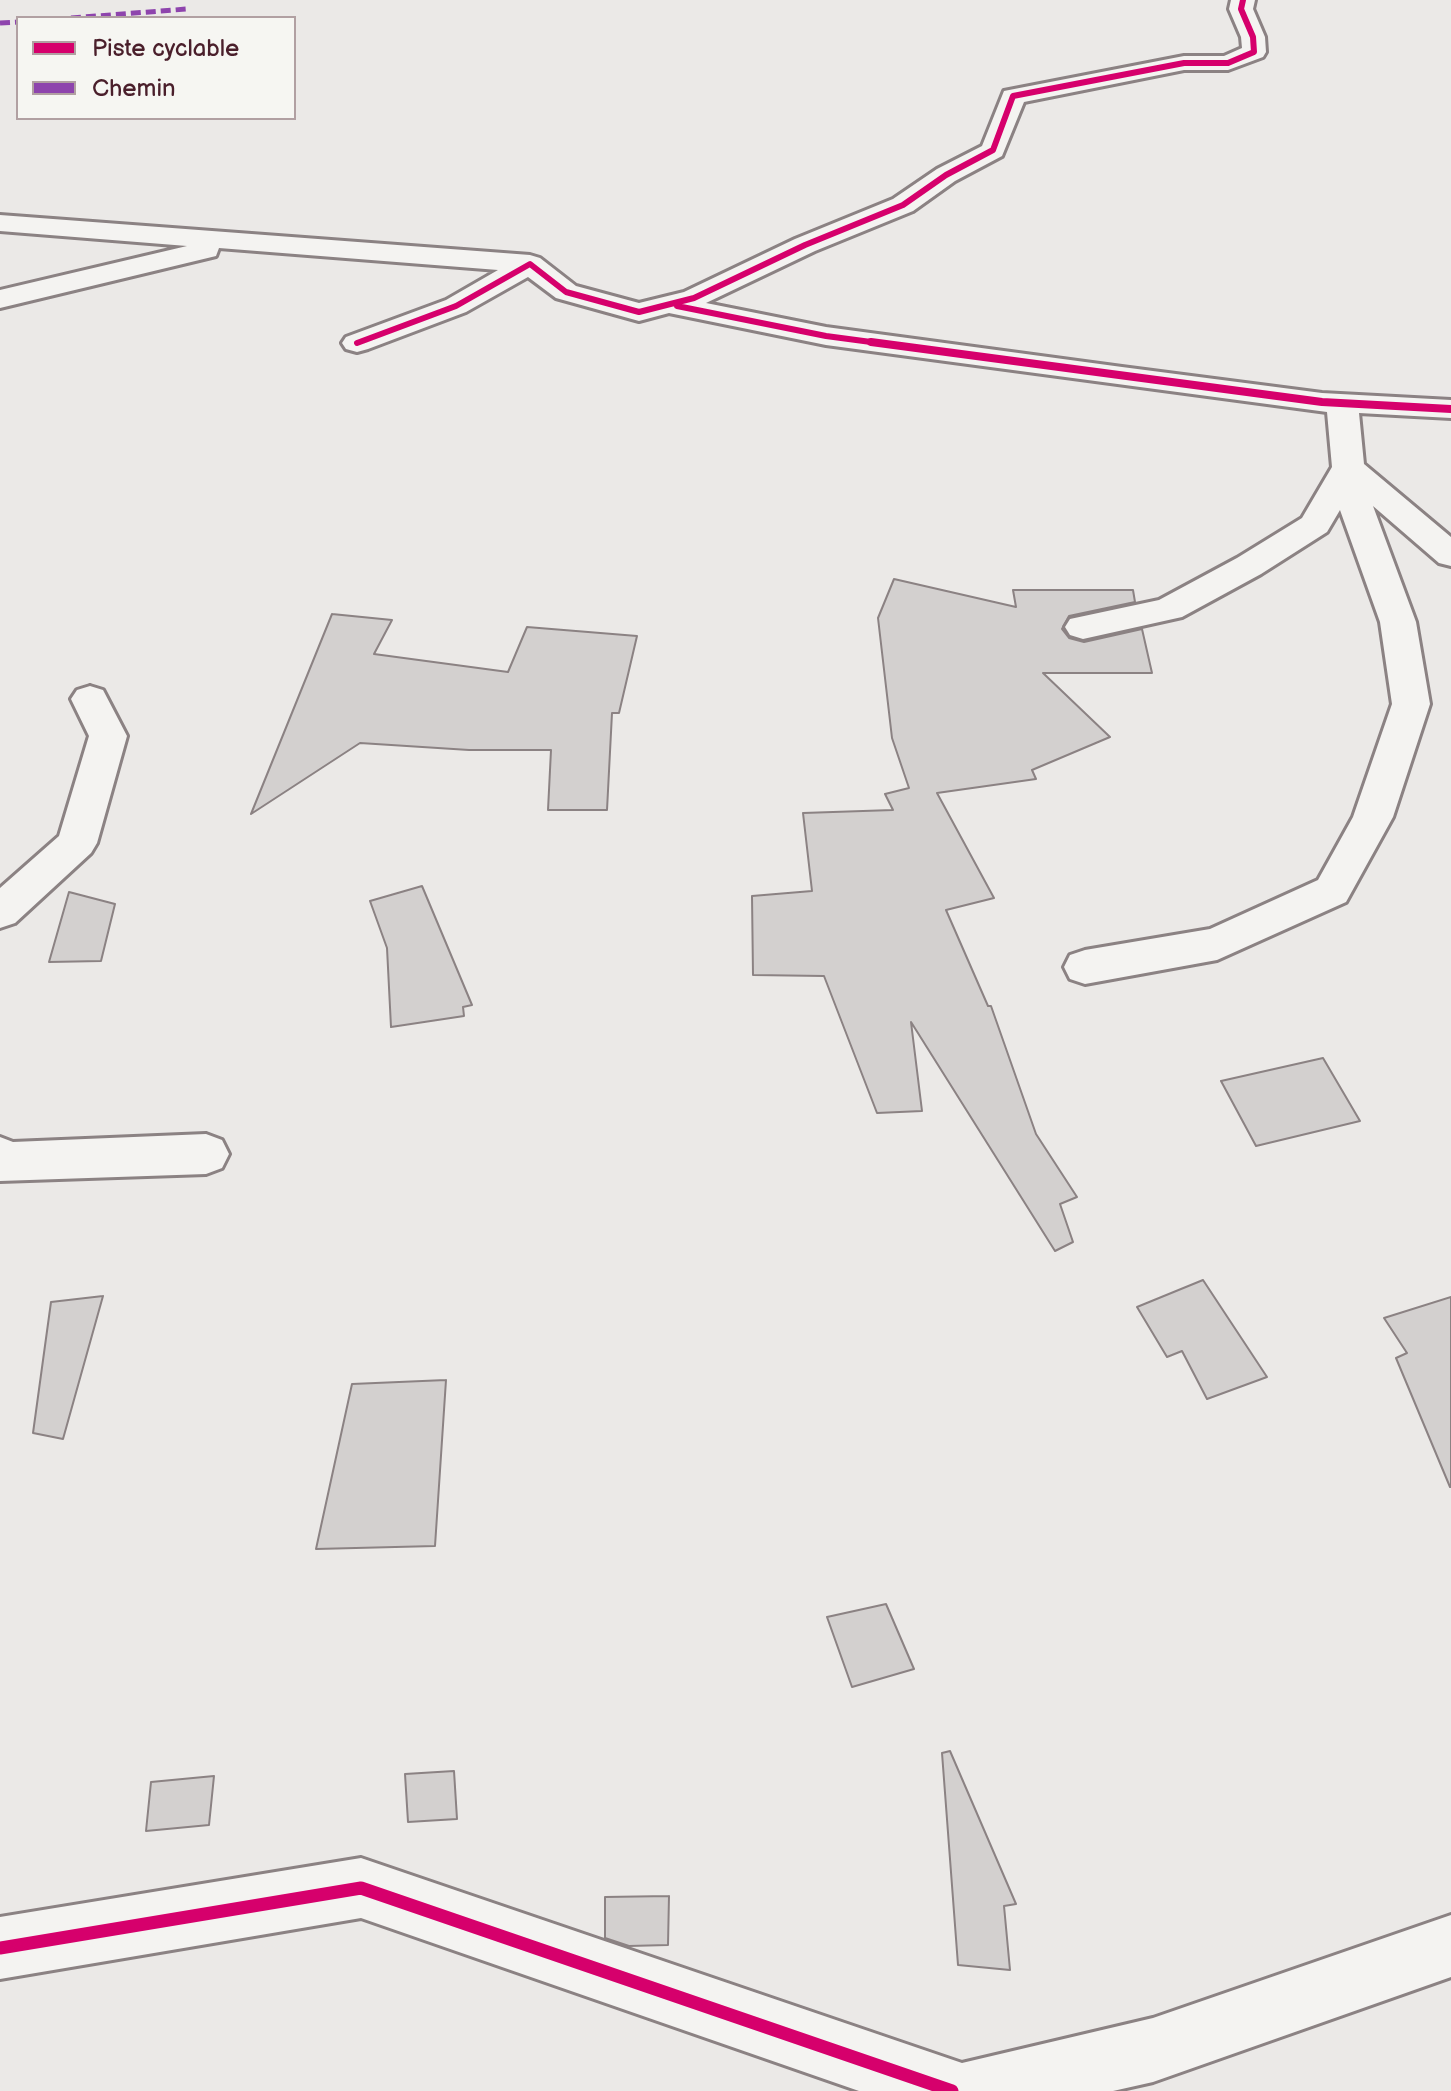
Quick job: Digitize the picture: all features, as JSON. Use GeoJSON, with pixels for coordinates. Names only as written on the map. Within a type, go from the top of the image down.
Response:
{"type":"FeatureCollection","features":[{"type":"Feature","properties":{"kind":"street"},"geometry":{"type":"LineString","coordinates":[[0,223],[530,264],[566,292],[639,312],[694,298],[805,245],[903,205],[946,175],[993,150],[1013,96],[1184,63],[1228,63],[1254,52],[1253,37],[1241,9],[1243,0]]}},
{"type":"Feature","properties":{"kind":"street"},"geometry":{"type":"LineString","coordinates":[[0,299],[247,241]]}},
{"type":"Feature","properties":{"kind":"street"},"geometry":{"type":"LineString","coordinates":[[357,343],[456,306],[530,264]]}},
{"type":"Feature","properties":{"kind":"street"},"geometry":{"type":"LineString","coordinates":[[669,304],[826,336],[1152,380],[1342,402],[1451,409]]}},
{"type":"Feature","properties":{"kind":"street"},"geometry":{"type":"LineString","coordinates":[[1085,967],[1217,944],[1332,891],[1373,817],[1411,704],[1398,622],[1359,518],[1348,467],[1342,402]]}},
{"type":"Feature","properties":{"kind":"street"},"geometry":{"type":"LineString","coordinates":[[1348,467],[1451,555]]}},
{"type":"Feature","properties":{"kind":"street"},"geometry":{"type":"LineString","coordinates":[[1083,627],[1169,609],[1249,566],[1315,525],[1348,467]]}},
{"type":"Feature","properties":{"kind":"street"},"geometry":{"type":"LineString","coordinates":[[0,912],[77,843],[108,736],[90,699]]}},
{"type":"Feature","properties":{"kind":"street"},"geometry":{"type":"LineString","coordinates":[[0,1157],[3,1162],[206,1154]]}},
{"type":"Feature","properties":{"kind":"street"},"geometry":{"type":"LineString","coordinates":[[0,1948],[361,1888],[952,2091]]}},
{"type":"Feature","properties":{"kind":"street"},"geometry":{"type":"LineString","coordinates":[[972,2091],[1153,2050],[1451,1946]]}},
{"type":"Feature","properties":{"kind":"building"},"geometry":{"type":"Polygon","coordinates":[[[894,579],[1016,607],[1013,590],[1133,590],[1135,602],[1069,616],[1062,629],[1069,638],[1084,642],[1142,629],[1152,673],[1043,673],[1110,737],[1032,770],[1036,779],[937,793],[994,898],[946,910],[988,1006],[991,1006],[1036,1134],[1077,1197],[1060,1204],[1073,1242],[1055,1251],[911,1022],[922,1111],[877,1113],[824,976],[753,975],[752,896],[812,891],[803,813],[893,810],[885,794],[909,788],[892,738],[878,618],[894,579]]]}},
{"type":"Feature","properties":{"kind":"building"},"geometry":{"type":"Polygon","coordinates":[[[332,614],[392,620],[374,654],[508,672],[527,627],[637,636],[619,713],[612,713],[607,810],[548,810],[551,750],[469,750],[360,743],[251,814],[332,614]]]}},
{"type":"Feature","properties":{"kind":"building"},"geometry":{"type":"Polygon","coordinates":[[[422,886],[472,1005],[463,1007],[464,1016],[391,1027],[387,948],[370,901],[422,886]]]}},
{"type":"Feature","properties":{"kind":"building"},"geometry":{"type":"Polygon","coordinates":[[[69,892],[115,904],[101,961],[49,962],[69,892]]]}},
{"type":"Feature","properties":{"kind":"building"},"geometry":{"type":"Polygon","coordinates":[[[1323,1058],[1360,1121],[1256,1146],[1221,1081],[1323,1058]]]}},
{"type":"Feature","properties":{"kind":"building"},"geometry":{"type":"Polygon","coordinates":[[[1203,1280],[1267,1377],[1207,1399],[1182,1351],[1167,1357],[1137,1307],[1203,1280]]]}},
{"type":"Feature","properties":{"kind":"building"},"geometry":{"type":"Polygon","coordinates":[[[103,1296],[63,1439],[33,1433],[51,1302],[103,1296]]]}},
{"type":"Feature","properties":{"kind":"building"},"geometry":{"type":"Polygon","coordinates":[[[1451,1297],[1450,1487],[1396,1358],[1407,1353],[1384,1318],[1451,1297]]]}},
{"type":"Feature","properties":{"kind":"building"},"geometry":{"type":"Polygon","coordinates":[[[446,1380],[435,1546],[316,1549],[352,1384],[446,1380]]]}},
{"type":"Feature","properties":{"kind":"building"},"geometry":{"type":"Polygon","coordinates":[[[886,1604],[914,1669],[852,1687],[827,1617],[886,1604]]]}},
{"type":"Feature","properties":{"kind":"building"},"geometry":{"type":"Polygon","coordinates":[[[950,1751],[1016,1904],[1004,1906],[1010,1970],[958,1965],[942,1753],[950,1751]]]}},
{"type":"Feature","properties":{"kind":"building"},"geometry":{"type":"Polygon","coordinates":[[[454,1771],[457,1819],[408,1822],[405,1774],[454,1771]]]}},
{"type":"Feature","properties":{"kind":"building"},"geometry":{"type":"Polygon","coordinates":[[[214,1776],[209,1825],[146,1831],[151,1782],[214,1776]]]}},
{"type":"Feature","properties":{"kind":"building"},"geometry":{"type":"Polygon","coordinates":[[[669,1896],[668,1945],[629,1946],[605,1938],[605,1897],[669,1896]]]}},
{"type":"Feature","properties":{"kind":"marked path"},"geometry":{"type":"LineString","coordinates":[[97,16],[187,9]]}},
{"type":"Feature","properties":{"kind":"marked path"},"geometry":{"type":"LineString","coordinates":[[0,23],[16,22]]}},
{"type":"Feature","properties":{"kind":"cycle path"},"geometry":{"type":"LineString","coordinates":[[357,343],[456,306],[530,264],[566,292],[639,312],[694,298],[805,245],[903,205],[946,175],[993,150],[1013,96],[1184,63],[1228,63],[1254,52],[1253,37],[1241,9],[1243,0]]}},
{"type":"Feature","properties":{"kind":"cycle path"},"geometry":{"type":"LineString","coordinates":[[677,306],[826,336],[1122,376],[1322,402],[1451,409]]}},
{"type":"Feature","properties":{"kind":"cycle path"},"geometry":{"type":"LineString","coordinates":[[0,1948],[361,1888],[952,2091]]}}]}
